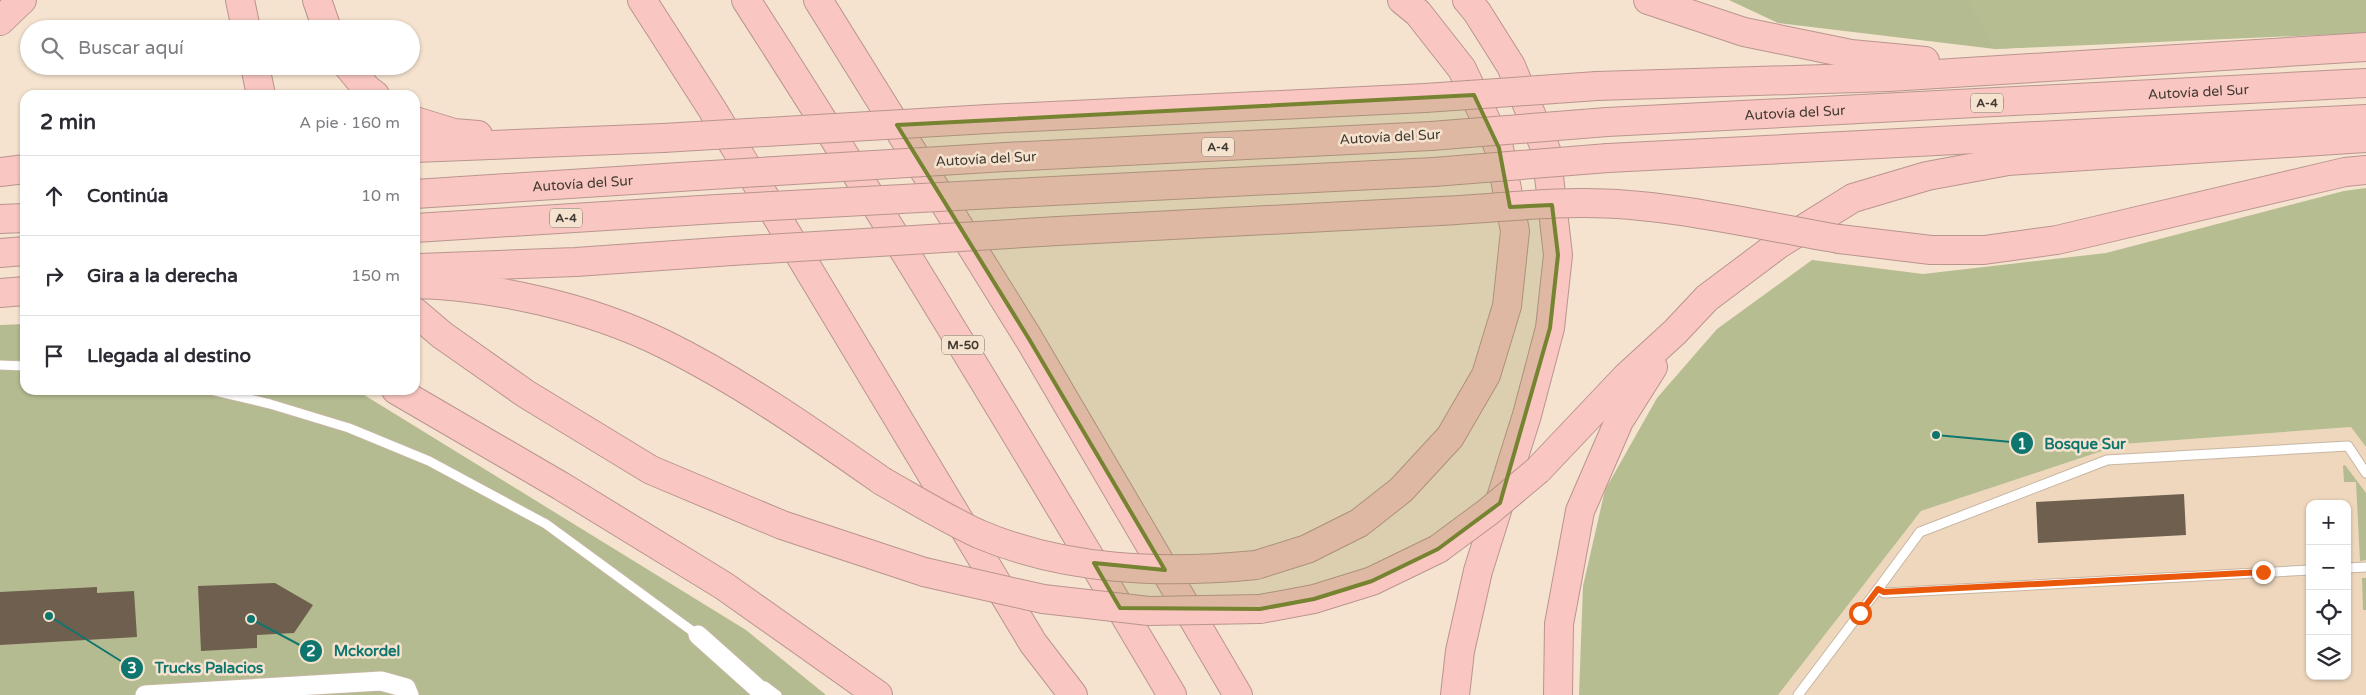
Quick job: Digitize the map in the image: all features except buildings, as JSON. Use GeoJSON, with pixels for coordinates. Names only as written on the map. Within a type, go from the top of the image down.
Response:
{"type":"FeatureCollection","features":[{"type":"Feature","properties":{"kind":"highway"},"geometry":{"type":"LineString","coordinates":[[0,21],[22,0]]}},
{"type":"Feature","properties":{"kind":"highway"},"geometry":{"type":"LineString","coordinates":[[240,0],[244,20]]}},
{"type":"Feature","properties":{"kind":"highway"},"geometry":{"type":"LineString","coordinates":[[317,0],[324,20]]}},
{"type":"Feature","properties":{"kind":"highway"},"geometry":{"type":"LineString","coordinates":[[642,0],[712,109]]}},
{"type":"Feature","properties":{"kind":"highway"},"geometry":{"type":"LineString","coordinates":[[648,0],[1033,643],[1073,695]]}},
{"type":"Feature","properties":{"kind":"highway","name":"M-50"},"geometry":{"type":"LineString","coordinates":[[746,0],[987,384],[1172,695]]}},
{"type":"Feature","properties":{"kind":"highway"},"geometry":{"type":"LineString","coordinates":[[818,0],[1029,339],[1238,695]]}},
{"type":"Feature","properties":{"kind":"highway"},"geometry":{"type":"LineString","coordinates":[[420,284],[446,284],[513,294],[607,320],[663,343],[729,380],[823,440],[882,481],[980,534],[1054,558],[1146,570],[1201,571],[1256,565],[1307,549],[1359,523],[1401,490],[1450,437],[1486,375],[1507,306],[1515,231],[1498,148],[1462,69],[1418,13],[1402,0]]}},
{"type":"Feature","properties":{"kind":"highway"},"geometry":{"type":"LineString","coordinates":[[1455,695],[1460,651],[1478,571],[1527,415],[1550,328],[1558,255],[1546,150],[1511,66],[1477,12],[1467,0]]}},
{"type":"Feature","properties":{"kind":"highway"},"geometry":{"type":"LineString","coordinates":[[1648,0],[1744,32],[1851,54],[2006,69]]}},
{"type":"Feature","properties":{"kind":"highway"},"geometry":{"type":"LineString","coordinates":[[420,148],[663,138],[988,119],[1425,98],[1597,86],[1889,77],[2366,47]]}},
{"type":"Feature","properties":{"kind":"highway"},"geometry":{"type":"LineString","coordinates":[[257,75],[260,90]]}},
{"type":"Feature","properties":{"kind":"highway"},"geometry":{"type":"LineString","coordinates":[[355,75],[368,90]]}},
{"type":"Feature","properties":{"kind":"highway","name":"Autovía del Sur"},"geometry":{"type":"LineString","coordinates":[[420,194],[1005,158],[1431,136],[1607,122],[2366,83]]}},
{"type":"Feature","properties":{"kind":"highway","name":"A-4"},"geometry":{"type":"LineString","coordinates":[[420,228],[716,209],[1434,172],[1608,158],[2366,119]]}},
{"type":"Feature","properties":{"kind":"highway"},"geometry":{"type":"LineString","coordinates":[[420,123],[454,133],[574,142]]}},
{"type":"Feature","properties":{"kind":"highway"},"geometry":{"type":"LineString","coordinates":[[420,316],[442,335],[526,394],[651,470],[782,525],[924,572],[1043,599],[1149,611],[1260,609],[1314,599],[1372,581],[1438,549],[1488,512],[1538,470],[1628,376],[1675,332],[1707,298],[1779,244],[1853,198],[1927,176],[2008,161],[2366,138]]}},
{"type":"Feature","properties":{"kind":"highway"},"geometry":{"type":"LineString","coordinates":[[0,172],[20,170]]}},
{"type":"Feature","properties":{"kind":"highway"},"geometry":{"type":"LineString","coordinates":[[420,268],[576,262],[1058,231],[1580,203],[1630,206],[1705,216],[1839,239],[1931,250],[1984,250],[2057,240],[2345,172],[2366,170]]}},
{"type":"Feature","properties":{"kind":"highway"},"geometry":{"type":"LineString","coordinates":[[0,219],[20,218]]}},
{"type":"Feature","properties":{"kind":"highway"},"geometry":{"type":"LineString","coordinates":[[0,253],[20,251]]}},
{"type":"Feature","properties":{"kind":"highway"},"geometry":{"type":"LineString","coordinates":[[0,293],[20,291]]}},
{"type":"Feature","properties":{"kind":"highway"},"geometry":{"type":"LineString","coordinates":[[0,303],[20,304]]}},
{"type":"Feature","properties":{"kind":"highway"},"geometry":{"type":"LineString","coordinates":[[1558,695],[1559,624],[1580,511],[1619,421],[1675,332]]}},
{"type":"Feature","properties":{"kind":"highway"},"geometry":{"type":"LineString","coordinates":[[405,395],[561,486],[724,586],[878,695]]}},
{"type":"Feature","properties":{"kind":"street"},"geometry":{"type":"LineString","coordinates":[[698,635],[765,695]]}},
{"type":"Feature","properties":{"kind":"street"},"geometry":{"type":"LineString","coordinates":[[145,695],[381,681],[407,692]]}},
{"type":"Feature","properties":{"kind":"lane"},"geometry":{"type":"LineString","coordinates":[[0,365],[20,366]]}},
{"type":"Feature","properties":{"kind":"lane"},"geometry":{"type":"LineString","coordinates":[[232,395],[270,404],[349,428],[429,461],[546,524],[777,695]]}},
{"type":"Feature","properties":{"kind":"lane"},"geometry":{"type":"LineString","coordinates":[[1798,695],[1920,532],[2107,460],[2348,446],[2366,472]]}},
{"type":"Feature","properties":{"kind":"lane"},"geometry":{"type":"LineString","coordinates":[[2351,568],[2366,567]]}},
{"type":"Feature","properties":{"kind":"lane"},"geometry":{"type":"LineString","coordinates":[[1878,589],[1884,592],[2306,570]]}},
{"type":"Feature","properties":{"kind":"lane"},"geometry":{"type":"LineString","coordinates":[[1033,643],[1060,695]]}},
{"type":"Feature","properties":{"kind":"highlighted area"},"geometry":{"type":"Polygon","coordinates":[[[1474,95],[1499,148],[1510,207],[1552,205],[1558,255],[1550,328],[1500,503],[1438,549],[1372,581],[1314,599],[1260,609],[1120,608],[1094,563],[1165,570],[1029,339],[897,125],[1474,95]]]}},
{"type":"Feature","properties":{"kind":"shaded area"},"geometry":{"type":"Polygon","coordinates":[[[2351,427],[2366,447],[2366,695],[1778,695],[1921,511],[2123,444],[2351,427]]]}},
{"type":"Feature","properties":{"kind":"green space"},"geometry":{"type":"Polygon","coordinates":[[[1729,0],[2366,0],[2366,29],[1995,49],[1778,23],[1729,0]]]}},
{"type":"Feature","properties":{"kind":"green space"},"geometry":{"type":"Polygon","coordinates":[[[1967,0],[2366,0],[2366,33],[1995,49],[1967,0]]]}},
{"type":"Feature","properties":{"kind":"green space"},"geometry":{"type":"Polygon","coordinates":[[[2366,188],[2366,447],[2351,427],[2123,444],[1921,511],[1778,695],[1579,695],[1583,586],[1605,490],[1657,398],[1717,329],[1812,260],[1923,274],[2106,253],[2344,191],[2366,188]]]}},
{"type":"Feature","properties":{"kind":"green space"},"geometry":{"type":"Polygon","coordinates":[[[20,324],[20,395],[364,395],[746,630],[826,695],[0,695],[0,325],[20,324]]]}},
{"type":"Feature","properties":{"kind":"green space"},"geometry":{"type":"Polygon","coordinates":[[[2345,465],[2366,493],[2366,560],[2360,561],[2356,482],[2344,482],[2343,466],[2345,465]]]}},
{"type":"Feature","properties":{"kind":"green space"},"geometry":{"type":"Polygon","coordinates":[[[2362,578],[2366,578],[2366,610],[2363,610],[2362,578]]]}},
{"type":"Feature","properties":{"kind":"place","name":"Bosque Sur"},"geometry":{"type":"Point","coordinates":[1936,435]}},
{"type":"Feature","properties":{"kind":"place","name":"Trucks Palacios"},"geometry":{"type":"Point","coordinates":[49,616]}},
{"type":"Feature","properties":{"kind":"place","name":"Mckordel"},"geometry":{"type":"Point","coordinates":[251,619]}},
{"type":"Feature","properties":{"kind":"route"},"geometry":{"type":"LineString","coordinates":[[1860,613],[1878,589],[1884,592],[2263,572]]}}]}
